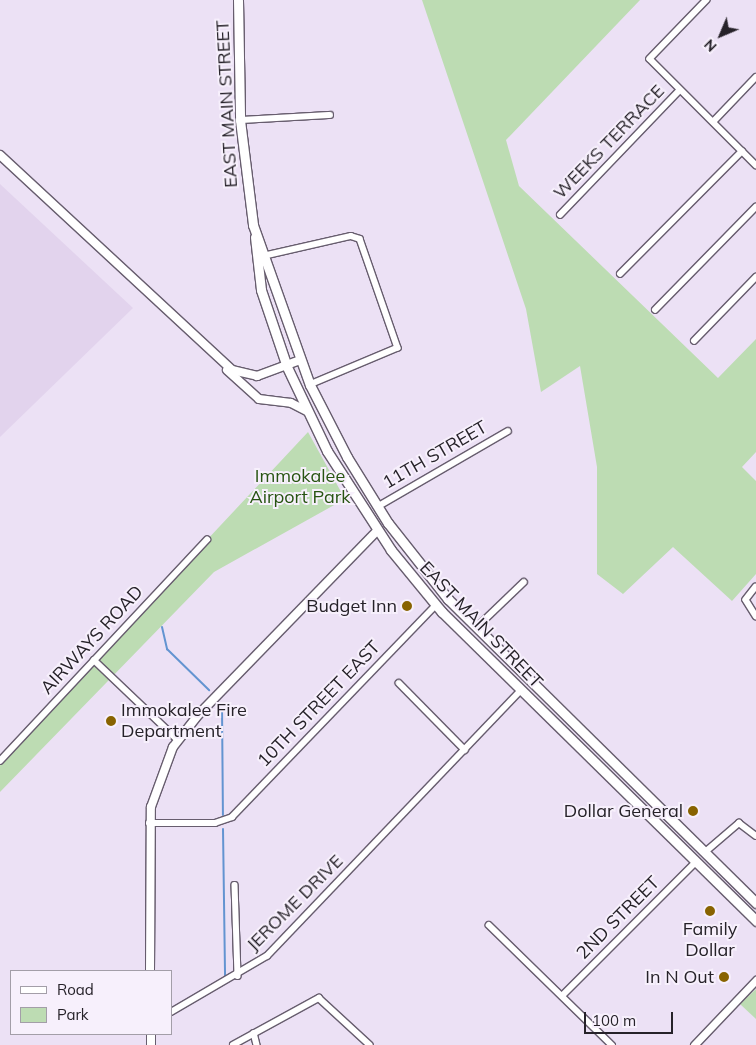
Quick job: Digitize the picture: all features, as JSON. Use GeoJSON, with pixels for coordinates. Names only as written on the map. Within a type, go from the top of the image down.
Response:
{"type":"FeatureCollection","features":[{"type":"Feature","properties":{"kind":"highway","name":"EAST MAIN STREET"},"geometry":{"type":"LineString","coordinates":[[238,0],[240,120],[255,236],[255,258],[287,367],[307,411],[378,531],[436,605],[756,921]]}},
{"type":"Feature","properties":{"kind":"highway","name":"EAST MAIN STREET"},"geometry":{"type":"LineString","coordinates":[[255,236],[265,255],[310,385],[377,507],[388,523],[476,628],[756,903]]}},
{"type":"Feature","properties":{"kind":"highway"},"geometry":{"type":"LineString","coordinates":[[378,531],[388,523]]}},
{"type":"Feature","properties":{"kind":"highway"},"geometry":{"type":"LineString","coordinates":[[521,690],[530,682]]}},
{"type":"Feature","properties":{"kind":"highway"},"geometry":{"type":"LineString","coordinates":[[696,862],[704,853]]}},
{"type":"Feature","properties":{"kind":"main road"},"geometry":{"type":"LineString","coordinates":[[0,155],[218,359],[253,395],[307,411]]}},
{"type":"Feature","properties":{"kind":"main road"},"geometry":{"type":"LineString","coordinates":[[218,359],[247,375],[287,367],[300,360]]}},
{"type":"Feature","properties":{"kind":"main road"},"geometry":{"type":"LineString","coordinates":[[150,970],[150,823],[158,780],[178,740],[378,531]]}},
{"type":"Feature","properties":{"kind":"street"},"geometry":{"type":"LineString","coordinates":[[707,0],[650,60],[756,165]]}},
{"type":"Feature","properties":{"kind":"street"},"geometry":{"type":"LineString","coordinates":[[713,122],[756,77]]}},
{"type":"Feature","properties":{"kind":"street","name":"WEEKS TERRACE"},"geometry":{"type":"LineString","coordinates":[[560,215],[680,90]]}},
{"type":"Feature","properties":{"kind":"street"},"geometry":{"type":"LineString","coordinates":[[240,120],[330,115]]}},
{"type":"Feature","properties":{"kind":"street"},"geometry":{"type":"LineString","coordinates":[[620,274],[742,151]]}},
{"type":"Feature","properties":{"kind":"street"},"geometry":{"type":"LineString","coordinates":[[655,310],[756,207]]}},
{"type":"Feature","properties":{"kind":"street"},"geometry":{"type":"LineString","coordinates":[[255,258],[351,236],[360,239],[398,348],[310,385]]}},
{"type":"Feature","properties":{"kind":"street"},"geometry":{"type":"LineString","coordinates":[[694,342],[756,277]]}},
{"type":"Feature","properties":{"kind":"street","name":"11TH STREET"},"geometry":{"type":"LineString","coordinates":[[377,507],[508,431]]}},
{"type":"Feature","properties":{"kind":"street","name":"AIRWAYS ROAD"},"geometry":{"type":"LineString","coordinates":[[0,761],[207,540]]}},
{"type":"Feature","properties":{"kind":"street"},"geometry":{"type":"LineString","coordinates":[[476,628],[524,582]]}},
{"type":"Feature","properties":{"kind":"street"},"geometry":{"type":"LineString","coordinates":[[756,587],[746,600],[756,616]]}},
{"type":"Feature","properties":{"kind":"street","name":"10TH STREET EAST"},"geometry":{"type":"LineString","coordinates":[[150,823],[222,822],[232,817],[436,605]]}},
{"type":"Feature","properties":{"kind":"street"},"geometry":{"type":"LineString","coordinates":[[94,660],[178,740]]}},
{"type":"Feature","properties":{"kind":"street"},"geometry":{"type":"LineString","coordinates":[[398,683],[465,750]]}},
{"type":"Feature","properties":{"kind":"street","name":"JEROME DRIVE"},"geometry":{"type":"LineString","coordinates":[[172,1011],[238,976],[267,956],[521,690]]}},
{"type":"Feature","properties":{"kind":"street"},"geometry":{"type":"LineString","coordinates":[[704,853],[739,823],[756,836]]}},
{"type":"Feature","properties":{"kind":"street","name":"2ND STREET"},"geometry":{"type":"LineString","coordinates":[[562,996],[696,862]]}},
{"type":"Feature","properties":{"kind":"street"},"geometry":{"type":"LineString","coordinates":[[235,885],[238,976]]}},
{"type":"Feature","properties":{"kind":"street"},"geometry":{"type":"LineString","coordinates":[[489,926],[612,1045]]}},
{"type":"Feature","properties":{"kind":"street"},"geometry":{"type":"LineString","coordinates":[[694,1045],[756,980]]}},
{"type":"Feature","properties":{"kind":"street"},"geometry":{"type":"LineString","coordinates":[[233,1045],[319,998],[370,1045]]}},
{"type":"Feature","properties":{"kind":"street"},"geometry":{"type":"LineString","coordinates":[[254,1033],[257,1045]]}},
{"type":"Feature","properties":{"kind":"shaded area"},"geometry":{"type":"Polygon","coordinates":[[[0,184],[133,308],[0,437],[0,184]]]}},
{"type":"Feature","properties":{"kind":"green space"},"geometry":{"type":"Polygon","coordinates":[[[422,0],[640,0],[506,140],[519,186],[718,378],[756,339],[756,452],[742,467],[756,481],[756,574],[732,601],[673,547],[623,594],[597,574],[597,467],[580,366],[541,392],[526,309],[422,0]]]}},
{"type":"Feature","properties":{"kind":"green space","name":"Immokalee Airport Park"},"geometry":{"type":"Polygon","coordinates":[[[308,432],[345,499],[214,572],[0,792],[0,761],[308,432]]]}},
{"type":"Feature","properties":{"kind":"green space"},"geometry":{"type":"Polygon","coordinates":[[[756,989],[756,1019],[740,1004],[756,989]]]}},
{"type":"Feature","properties":{"kind":"waterway"},"geometry":{"type":"LineString","coordinates":[[162,627],[167,649],[209,690]]}},
{"type":"Feature","properties":{"kind":"waterway"},"geometry":{"type":"LineString","coordinates":[[222,707],[223,815]]}},
{"type":"Feature","properties":{"kind":"waterway"},"geometry":{"type":"LineString","coordinates":[[223,829],[225,978]]}},
{"type":"Feature","properties":{"kind":"place","name":"Budget Inn"},"geometry":{"type":"Point","coordinates":[407,606]}},
{"type":"Feature","properties":{"kind":"place","name":"Immokalee Fire Department"},"geometry":{"type":"Point","coordinates":[111,721]}},
{"type":"Feature","properties":{"kind":"place","name":"Dollar General"},"geometry":{"type":"Point","coordinates":[693,811]}},
{"type":"Feature","properties":{"kind":"place","name":"Family Dollar"},"geometry":{"type":"Point","coordinates":[710,911]}},
{"type":"Feature","properties":{"kind":"place","name":"In N Out"},"geometry":{"type":"Point","coordinates":[724,977]}}]}
